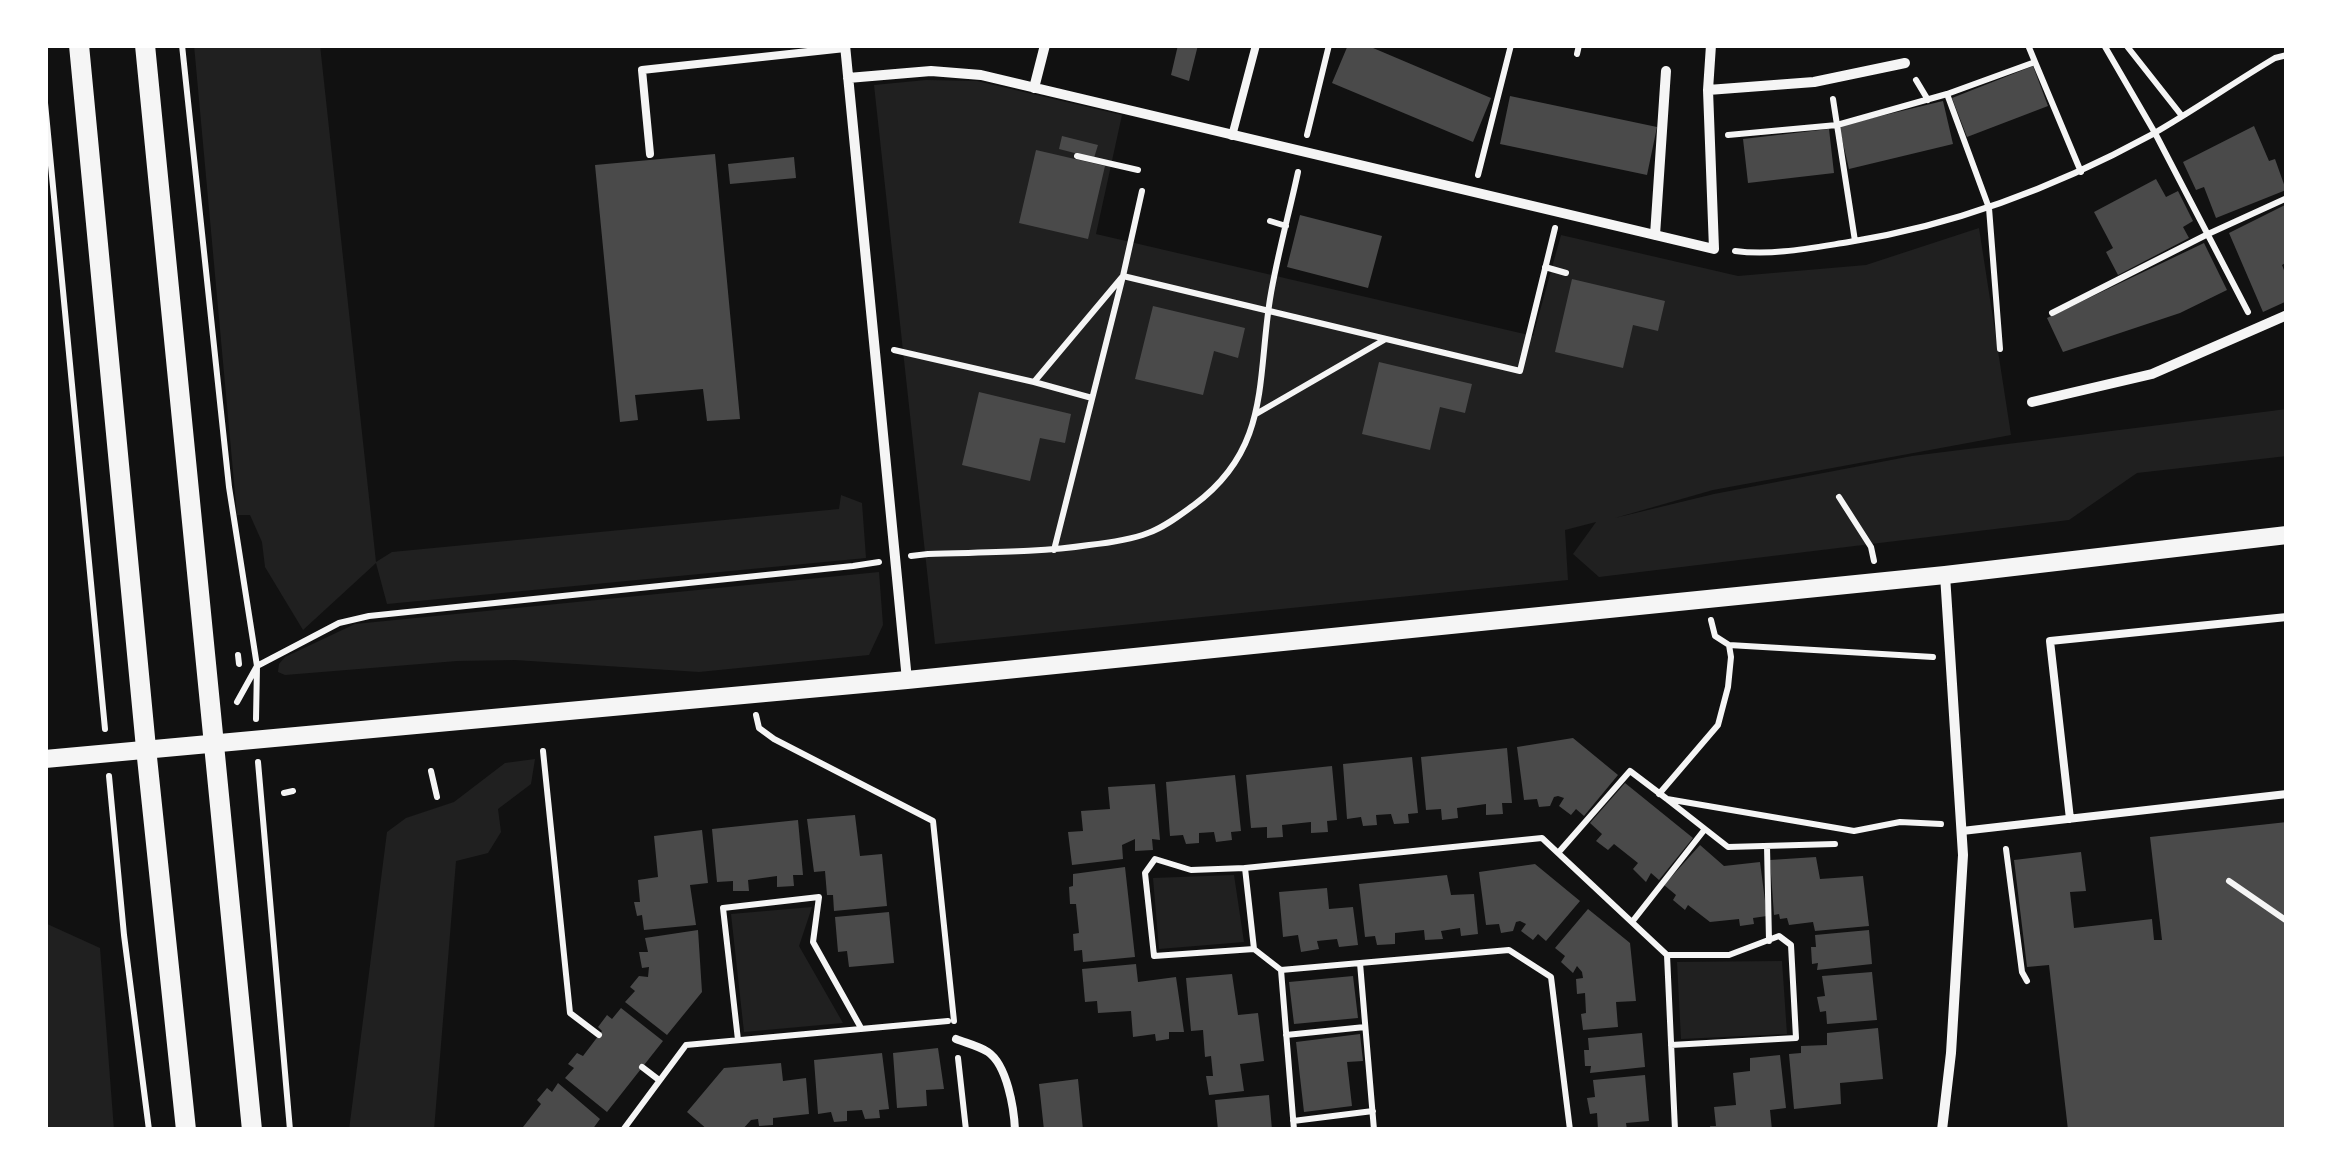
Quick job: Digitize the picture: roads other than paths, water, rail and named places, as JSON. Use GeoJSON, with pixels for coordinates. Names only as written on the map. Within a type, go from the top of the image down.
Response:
{"type":"FeatureCollection","features":[{"type":"Feature","properties":{"kind":"main road"},"geometry":{"type":"LineString","coordinates":[[79,45],[186,1130]]}},
{"type":"Feature","properties":{"kind":"main road"},"geometry":{"type":"LineString","coordinates":[[145,45],[252,1130]]}},
{"type":"Feature","properties":{"kind":"street"},"geometry":{"type":"LineString","coordinates":[[1034,88],[1044,45]]}},
{"type":"Feature","properties":{"kind":"street"},"geometry":{"type":"LineString","coordinates":[[848,78],[952,72],[981,75],[1714,249],[1708,90],[1711,45]]}},
{"type":"Feature","properties":{"kind":"street"},"geometry":{"type":"LineString","coordinates":[[845,46],[907,680]]}},
{"type":"Feature","properties":{"kind":"street"},"geometry":{"type":"LineString","coordinates":[[1708,90],[1814,82],[1906,64]]}},
{"type":"Feature","properties":{"kind":"street"},"geometry":{"type":"LineString","coordinates":[[1654,235],[1666,71]]}},
{"type":"Feature","properties":{"kind":"street"},"geometry":{"type":"LineString","coordinates":[[2032,402],[2152,374],[2287,315]]}},
{"type":"Feature","properties":{"kind":"street"},"geometry":{"type":"LineString","coordinates":[[45,759],[907,680],[1878,581],[2287,535]]}},
{"type":"Feature","properties":{"kind":"street"},"geometry":{"type":"LineString","coordinates":[[1942,1130],[1951,1053],[1963,855],[1944,574]]}},
{"type":"Feature","properties":{"kind":"lane"},"geometry":{"type":"LineString","coordinates":[[1232,136],[1256,45]]}},
{"type":"Feature","properties":{"kind":"lane"},"geometry":{"type":"LineString","coordinates":[[650,154],[642,70],[845,46]]}},
{"type":"Feature","properties":{"kind":"lane"},"geometry":{"type":"LineString","coordinates":[[2070,819],[2050,642],[2287,617]]}},
{"type":"Feature","properties":{"kind":"lane"},"geometry":{"type":"LineString","coordinates":[[1962,831],[2287,794]]}},
{"type":"Feature","properties":{"kind":"lane"},"geometry":{"type":"LineString","coordinates":[[956,1039],[991,1053],[1007,1082],[1015,1130]]}}]}
